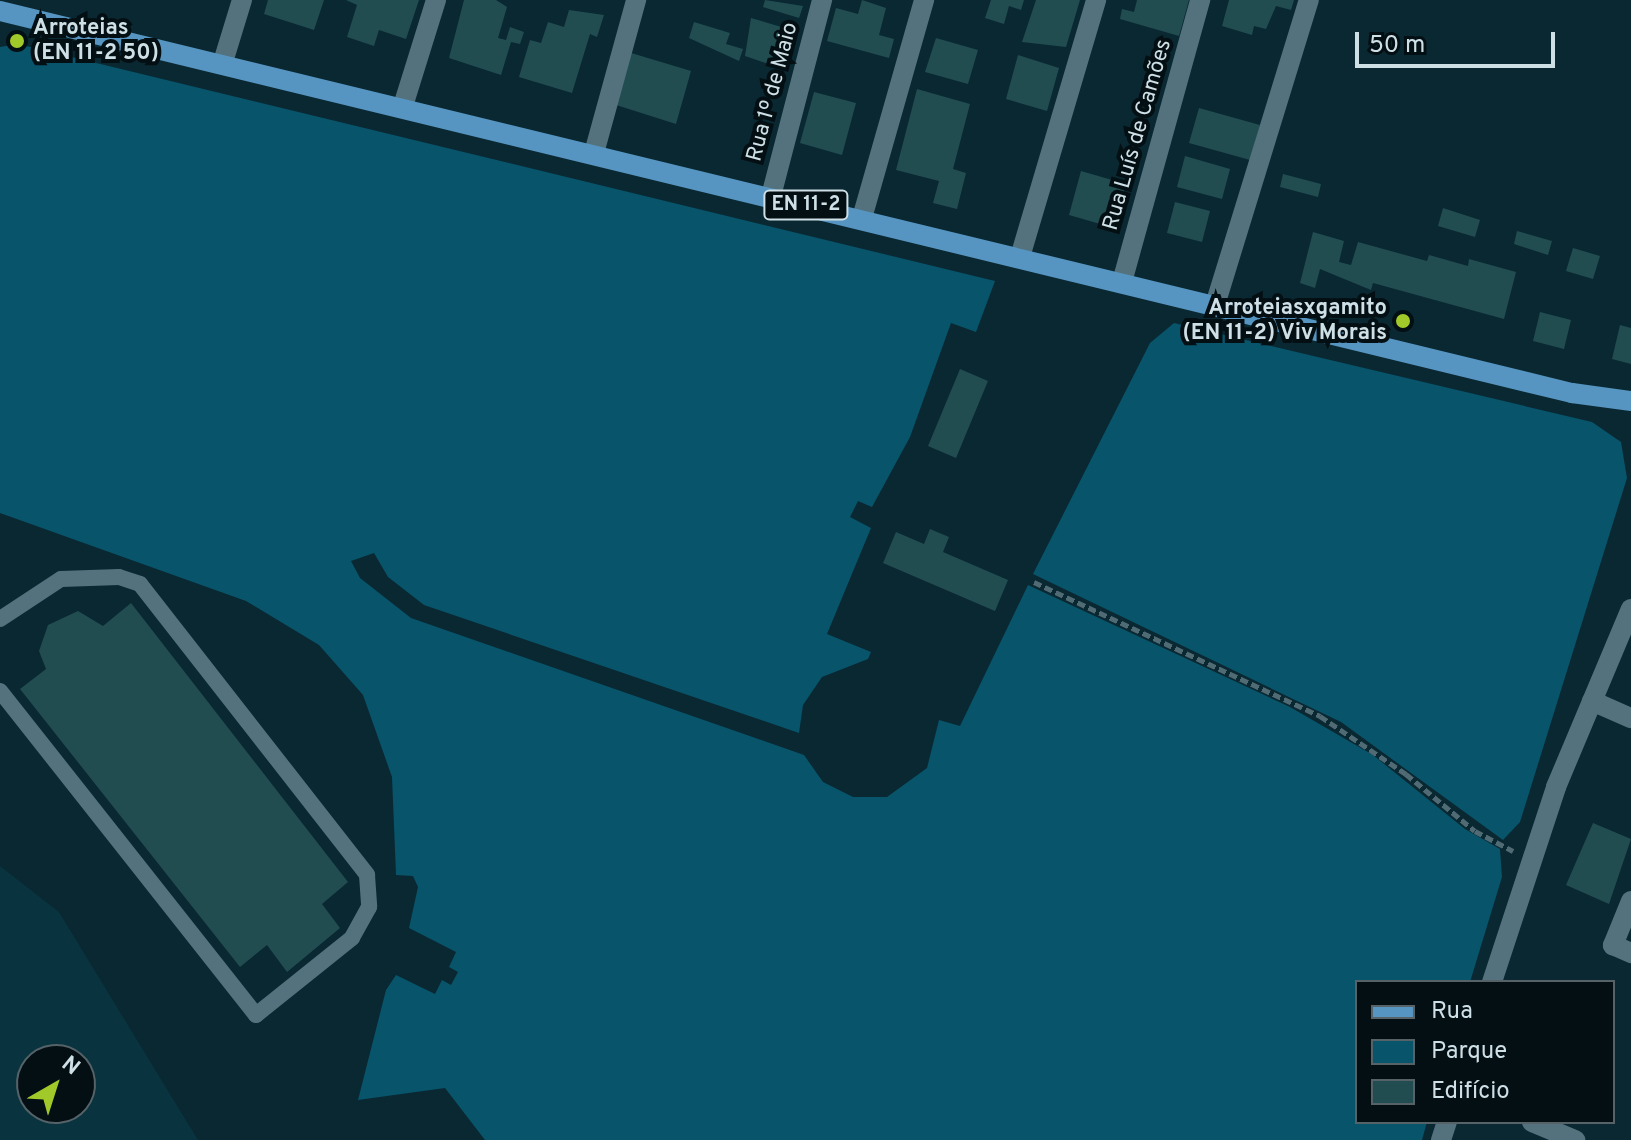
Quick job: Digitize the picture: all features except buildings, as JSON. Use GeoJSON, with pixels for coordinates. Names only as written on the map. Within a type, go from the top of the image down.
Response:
{"type":"FeatureCollection","features":[{"type":"Feature","properties":{"kind":"main road","name":"EN 11-2"},"geometry":{"type":"LineString","coordinates":[[0,11],[223,62],[1621,401],[1631,413]]}},
{"type":"Feature","properties":{"kind":"street"},"geometry":{"type":"LineString","coordinates":[[223,62],[242,0]]}},
{"type":"Feature","properties":{"kind":"street"},"geometry":{"type":"LineString","coordinates":[[403,106],[436,0]]}},
{"type":"Feature","properties":{"kind":"street"},"geometry":{"type":"LineString","coordinates":[[594,153],[636,0]]}},
{"type":"Feature","properties":{"kind":"street","name":"Rua 1º de Maio"},"geometry":{"type":"LineString","coordinates":[[771,196],[822,0]]}},
{"type":"Feature","properties":{"kind":"street"},"geometry":{"type":"LineString","coordinates":[[862,218],[924,0]]}},
{"type":"Feature","properties":{"kind":"street"},"geometry":{"type":"LineString","coordinates":[[1020,257],[1096,0]]}},
{"type":"Feature","properties":{"kind":"street","name":"Rua Luís de Camões"},"geometry":{"type":"LineString","coordinates":[[1122,282],[1200,0]]}},
{"type":"Feature","properties":{"kind":"street"},"geometry":{"type":"LineString","coordinates":[[1215,305],[1309,0]]}},
{"type":"Feature","properties":{"kind":"street"},"geometry":{"type":"LineString","coordinates":[[1493,980],[1532,858],[1631,609]]}},
{"type":"Feature","properties":{"kind":"street"},"geometry":{"type":"LineString","coordinates":[[1592,701],[1631,718]]}},
{"type":"Feature","properties":{"kind":"street"},"geometry":{"type":"LineString","coordinates":[[1622,949],[1631,901]]}},
{"type":"Feature","properties":{"kind":"street"},"geometry":{"type":"LineString","coordinates":[[1537,1124],[1575,1140]]}},
{"type":"Feature","properties":{"kind":"lane"},"geometry":{"type":"LineString","coordinates":[[0,619],[61,579],[119,577],[140,584],[367,875],[369,907],[352,938],[256,1015],[0,691]]}},
{"type":"Feature","properties":{"kind":"path"},"geometry":{"type":"LineString","coordinates":[[1034,582],[1320,716],[1406,774],[1475,831],[1532,858]]}},
{"type":"Feature","properties":{"kind":"shaded area"},"geometry":{"type":"Polygon","coordinates":[[[0,866],[59,912],[198,1140],[0,1140],[0,866]]]}},
{"type":"Feature","properties":{"kind":"green space"},"geometry":{"type":"Polygon","coordinates":[[[18,44],[995,281],[976,332],[951,323],[910,437],[872,507],[858,501],[850,517],[871,528],[827,634],[871,652],[868,659],[822,677],[803,705],[799,733],[424,605],[388,577],[374,553],[351,561],[360,578],[411,618],[804,755],[823,782],[853,797],[887,797],[927,768],[939,720],[960,726],[1028,585],[1290,707],[1373,755],[1465,829],[1500,849],[1502,877],[1471,980],[1355,980],[1355,1124],[1426,1124],[1422,1140],[485,1140],[445,1088],[358,1100],[386,990],[396,975],[435,994],[442,980],[451,985],[458,972],[449,967],[456,952],[409,928],[418,887],[413,876],[396,875],[392,777],[363,695],[319,645],[246,601],[0,513],[0,47],[18,44]]]}},
{"type":"Feature","properties":{"kind":"green space"},"geometry":{"type":"Polygon","coordinates":[[[1174,323],[1592,422],[1621,442],[1627,478],[1520,822],[1503,840],[1341,722],[1033,574],[1150,343],[1174,323]]]}},
{"type":"Feature","properties":{"kind":"place","name":"Arroteias (EN 11-2 50)"},"geometry":{"type":"Point","coordinates":[17,41]}},
{"type":"Feature","properties":{"kind":"place","name":"Arroteiasxgamito (EN 11-2) Viv Morais"},"geometry":{"type":"Point","coordinates":[1403,321]}}]}
